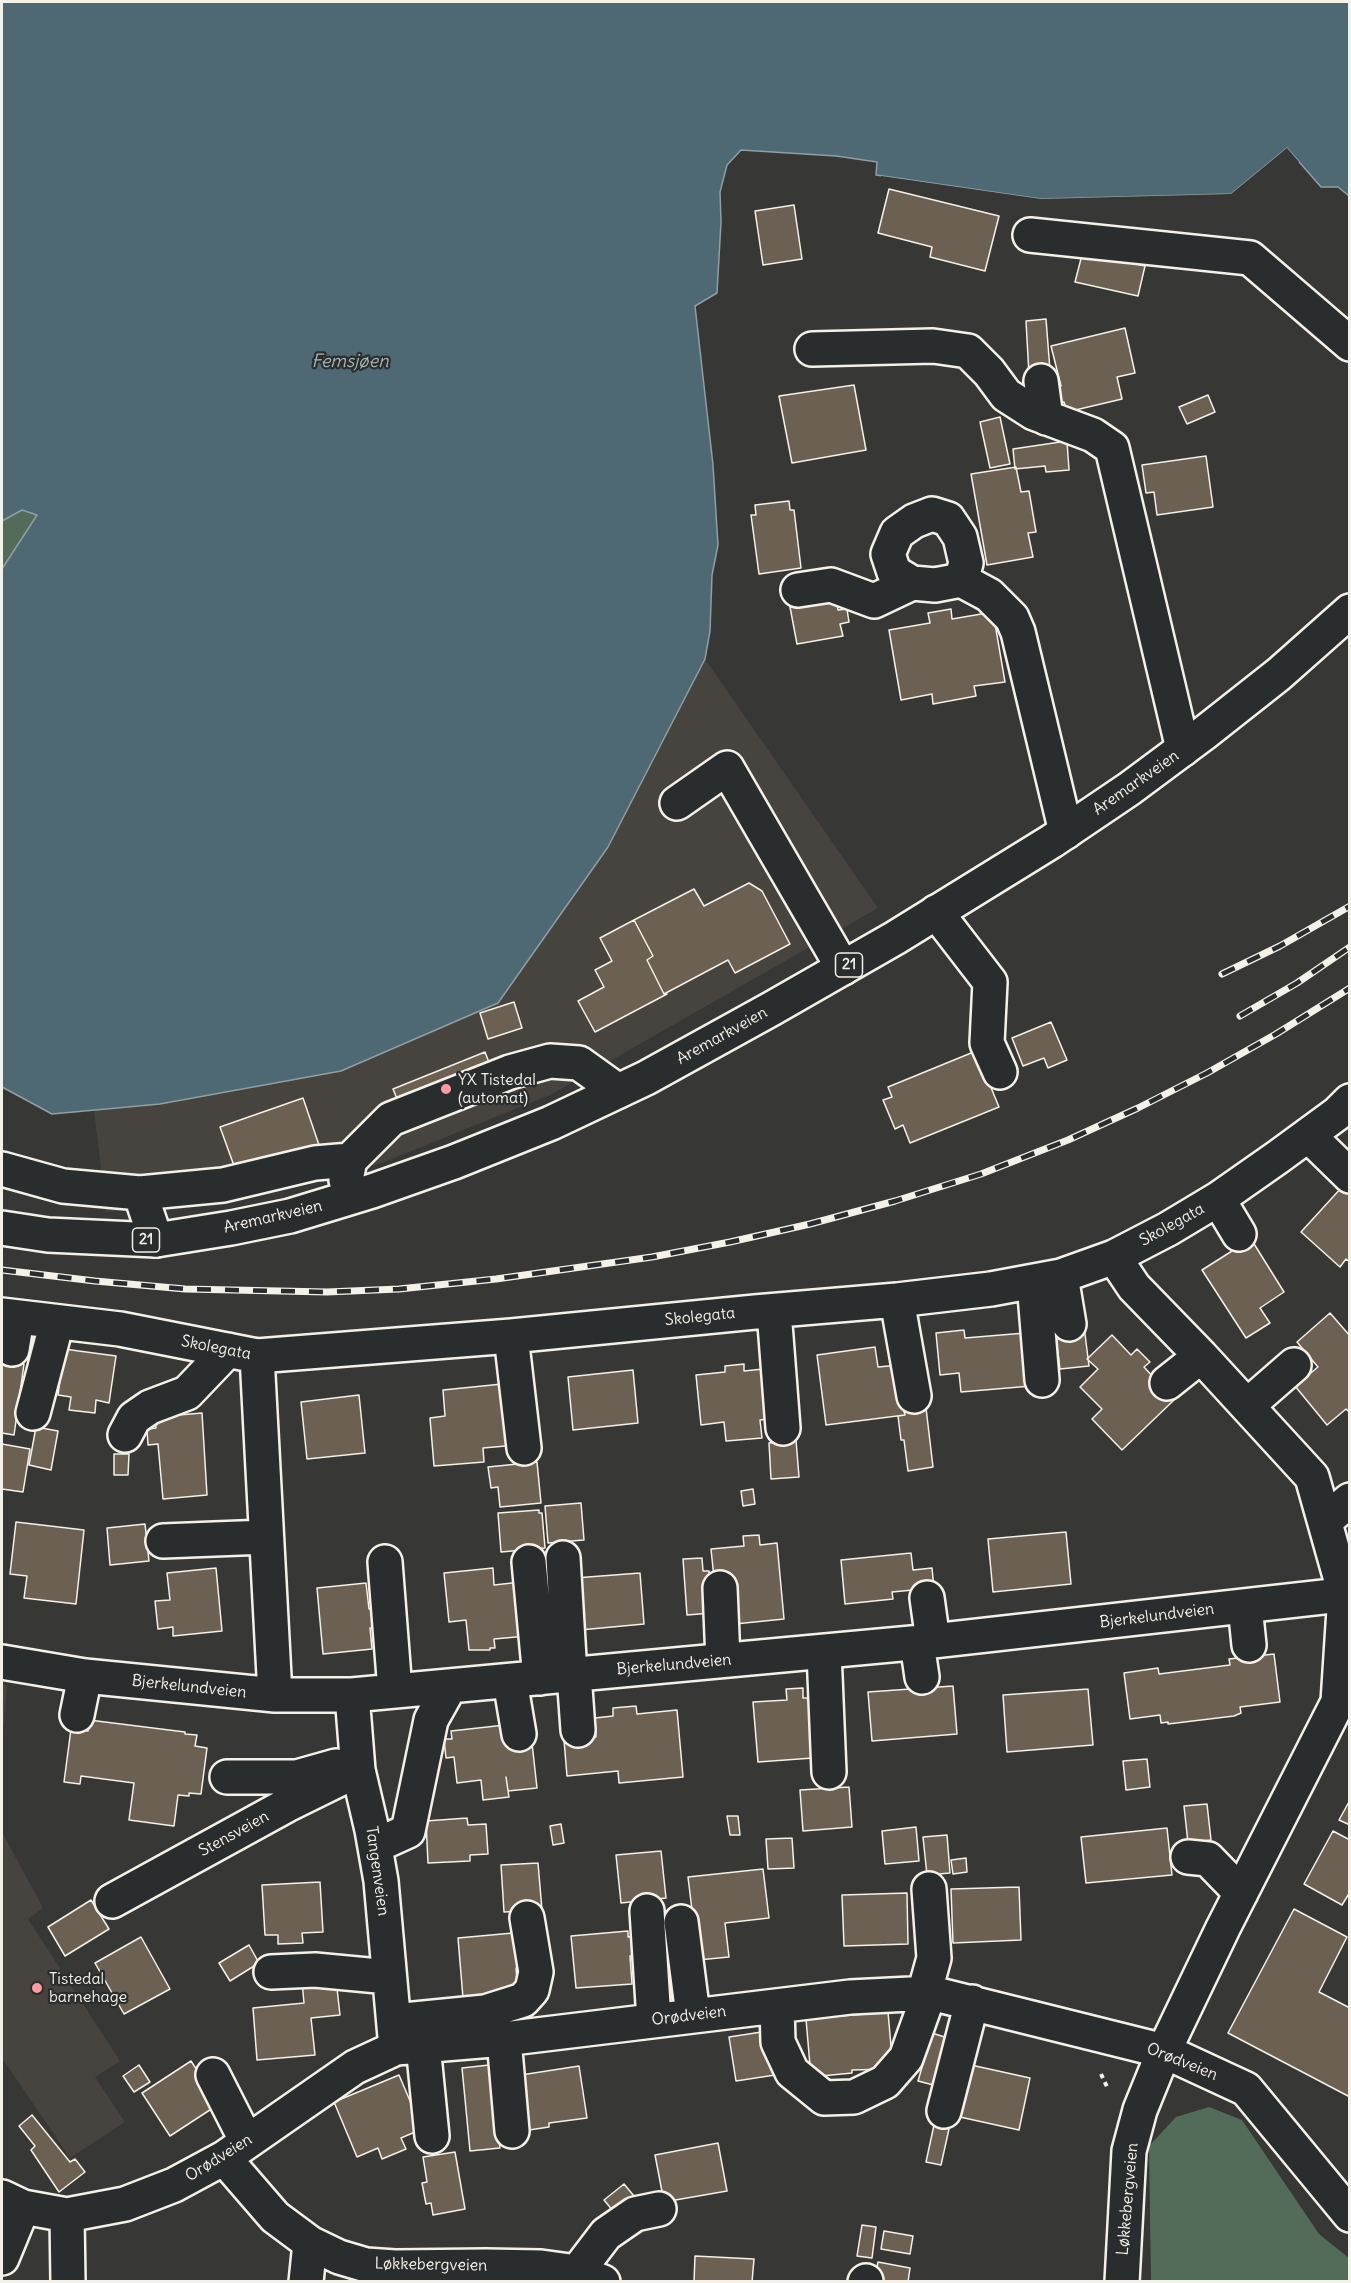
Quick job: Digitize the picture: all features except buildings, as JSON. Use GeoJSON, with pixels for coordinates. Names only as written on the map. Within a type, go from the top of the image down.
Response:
{"type":"FeatureCollection","features":[{"type":"Feature","properties":{"kind":"street"},"geometry":{"type":"LineString","coordinates":[[1030,235],[1250,258],[1350,344]]}},
{"type":"Feature","properties":{"kind":"street"},"geometry":{"type":"LineString","coordinates":[[812,349],[933,346],[968,351],[989,372],[1006,395],[1034,413],[1093,435],[1112,448],[1183,749]]}},
{"type":"Feature","properties":{"kind":"street"},"geometry":{"type":"LineString","coordinates":[[1041,381],[1046,418]]}},
{"type":"Feature","properties":{"kind":"street"},"geometry":{"type":"LineString","coordinates":[[961,580],[966,563],[960,537],[948,519],[932,514],[914,521],[897,533],[888,554],[894,572],[912,583],[935,585],[961,580],[989,595],[1012,618],[1018,632],[1066,832]]}},
{"type":"Feature","properties":{"kind":"street"},"geometry":{"type":"LineString","coordinates":[[798,590],[831,585],[874,601],[912,583]]}},
{"type":"Feature","properties":{"kind":"street","name":"Aremarkveien"},"geometry":{"type":"LineString","coordinates":[[2,1228],[48,1235],[156,1240],[231,1228],[290,1216],[341,1200],[454,1162],[551,1123],[646,1078],[843,968],[1066,832],[1183,749],[1279,674],[1350,611]]}},
{"type":"Feature","properties":{"kind":"street"},"geometry":{"type":"LineString","coordinates":[[677,803],[727,768],[843,968]]}},
{"type":"Feature","properties":{"kind":"street"},"geometry":{"type":"LineString","coordinates":[[936,912],[990,982],[987,1043],[1000,1072]]}},
{"type":"Feature","properties":{"kind":"street"},"geometry":{"type":"LineString","coordinates":[[341,1200],[350,1160],[392,1119],[510,1072],[550,1061],[579,1062],[618,1091]]}},
{"type":"Feature","properties":{"kind":"street","name":"Skolegata"},"geometry":{"type":"LineString","coordinates":[[9,1317],[120,1329],[242,1353],[511,1336],[897,1300],[1047,1279],[1114,1257],[1168,1229],[1346,1112]]}},
{"type":"Feature","properties":{"kind":"street"},"geometry":{"type":"LineString","coordinates":[[1308,1135],[1350,1176]]}},
{"type":"Feature","properties":{"kind":"street"},"geometry":{"type":"LineString","coordinates":[[2,1169],[63,1186],[140,1193],[223,1185],[315,1163],[350,1160]]}},
{"type":"Feature","properties":{"kind":"street"},"geometry":{"type":"LineString","coordinates":[[140,1193],[156,1240]]}},
{"type":"Feature","properties":{"kind":"street"},"geometry":{"type":"LineString","coordinates":[[1218,1198],[1239,1234]]}},
{"type":"Feature","properties":{"kind":"street"},"geometry":{"type":"LineString","coordinates":[[1114,1257],[1134,1287],[1312,1477],[1348,1595]]}},
{"type":"Feature","properties":{"kind":"street"},"geometry":{"type":"LineString","coordinates":[[1047,1279],[1069,1324]]}},
{"type":"Feature","properties":{"kind":"street"},"geometry":{"type":"LineString","coordinates":[[1042,1380],[1047,1279]]}},
{"type":"Feature","properties":{"kind":"street"},"geometry":{"type":"LineString","coordinates":[[897,1300],[914,1396]]}},
{"type":"Feature","properties":{"kind":"street"},"geometry":{"type":"LineString","coordinates":[[774,1311],[783,1428]]}},
{"type":"Feature","properties":{"kind":"street"},"geometry":{"type":"LineString","coordinates":[[9,1317],[12,1349]]}},
{"type":"Feature","properties":{"kind":"street"},"geometry":{"type":"LineString","coordinates":[[33,1413],[57,1322]]}},
{"type":"Feature","properties":{"kind":"street"},"geometry":{"type":"LineString","coordinates":[[511,1336],[524,1448]]}},
{"type":"Feature","properties":{"kind":"street"},"geometry":{"type":"LineString","coordinates":[[125,1435],[134,1418],[150,1407],[187,1393],[242,1353],[266,1536],[275,1695]]}},
{"type":"Feature","properties":{"kind":"street"},"geometry":{"type":"LineString","coordinates":[[1167,1383],[1201,1356]]}},
{"type":"Feature","properties":{"kind":"street"},"geometry":{"type":"LineString","coordinates":[[1247,1406],[1294,1365]]}},
{"type":"Feature","properties":{"kind":"street"},"geometry":{"type":"LineString","coordinates":[[1325,1521],[1350,1500]]}},
{"type":"Feature","properties":{"kind":"street"},"geometry":{"type":"LineString","coordinates":[[163,1541],[266,1536]]}},
{"type":"Feature","properties":{"kind":"street"},"geometry":{"type":"LineString","coordinates":[[519,1734],[549,1677],[563,1558]]}},
{"type":"Feature","properties":{"kind":"street"},"geometry":{"type":"LineString","coordinates":[[385,1562],[395,1691]]}},
{"type":"Feature","properties":{"kind":"street"},"geometry":{"type":"LineString","coordinates":[[529,1562],[549,1677],[578,1730]]}},
{"type":"Feature","properties":{"kind":"street"},"geometry":{"type":"LineString","coordinates":[[720,1588],[723,1660]]}},
{"type":"Feature","properties":{"kind":"street","name":"Bjerkelundveien"},"geometry":{"type":"LineString","coordinates":[[2,1662],[85,1676],[275,1695],[352,1695],[925,1642],[1348,1595]]}},
{"type":"Feature","properties":{"kind":"street","name":"Løkkebergveien"},"geometry":{"type":"LineString","coordinates":[[1122,2282],[1129,2151],[1140,2110],[1164,2050],[1338,1702],[1348,1595]]}},
{"type":"Feature","properties":{"kind":"street"},"geometry":{"type":"LineString","coordinates":[[922,1677],[927,1599]]}},
{"type":"Feature","properties":{"kind":"street"},"geometry":{"type":"LineString","coordinates":[[1245,1606],[1249,1645]]}},
{"type":"Feature","properties":{"kind":"street"},"geometry":{"type":"LineString","coordinates":[[824,1652],[829,1772]]}},
{"type":"Feature","properties":{"kind":"street"},"geometry":{"type":"LineString","coordinates":[[77,1715],[85,1676]]}},
{"type":"Feature","properties":{"kind":"street"},"geometry":{"type":"LineString","coordinates":[[375,1846],[408,1832],[431,1720],[450,1686]]}},
{"type":"Feature","properties":{"kind":"street","name":"Tangenveien"},"geometry":{"type":"LineString","coordinates":[[352,1695],[358,1765],[381,1881],[389,1977],[432,2136]]}},
{"type":"Feature","properties":{"kind":"street"},"geometry":{"type":"LineString","coordinates":[[227,1777],[297,1777],[358,1765]]}},
{"type":"Feature","properties":{"kind":"street","name":"Stensveien"},"geometry":{"type":"LineString","coordinates":[[112,1901],[358,1765]]}},
{"type":"Feature","properties":{"kind":"street"},"geometry":{"type":"LineString","coordinates":[[1188,1857],[1208,1859],[1241,1893]]}},
{"type":"Feature","properties":{"kind":"street"},"geometry":{"type":"LineString","coordinates":[[777,2006],[778,2042],[792,2072],[824,2098],[855,2097],[885,2082],[906,2058],[927,1994],[934,1958],[929,1889]]}},
{"type":"Feature","properties":{"kind":"street"},"geometry":{"type":"LineString","coordinates":[[647,1911],[654,2020]]}},
{"type":"Feature","properties":{"kind":"street"},"geometry":{"type":"LineString","coordinates":[[404,2038],[523,2000],[532,1990],[536,1972],[527,1918]]}},
{"type":"Feature","properties":{"kind":"street"},"geometry":{"type":"LineString","coordinates":[[681,1922],[693,2015]]}},
{"type":"Feature","properties":{"kind":"street"},"geometry":{"type":"LineString","coordinates":[[271,1972],[315,1970],[389,1977]]}},
{"type":"Feature","properties":{"kind":"street","name":"Orødveien"},"geometry":{"type":"LineString","coordinates":[[12,2202],[67,2216],[135,2200],[174,2185],[235,2150],[355,2067],[404,2038],[504,2039],[850,1997],[927,1994],[972,2002],[1164,2050],[1246,2089],[1350,2215]]}},
{"type":"Feature","properties":{"kind":"street"},"geometry":{"type":"LineString","coordinates":[[944,2111],[972,2002]]}},
{"type":"Feature","properties":{"kind":"street"},"geometry":{"type":"LineString","coordinates":[[504,2039],[512,2131]]}},
{"type":"Feature","properties":{"kind":"street","name":"Løkkebergveien"},"geometry":{"type":"LineString","coordinates":[[213,2075],[235,2150],[275,2217],[310,2242],[339,2269],[366,2265],[398,2274],[486,2266],[541,2267],[590,2277]]}},
{"type":"Feature","properties":{"kind":"street"},"geometry":{"type":"LineString","coordinates":[[2,2258],[12,2202]]}},
{"type":"Feature","properties":{"kind":"street"},"geometry":{"type":"LineString","coordinates":[[590,2277],[606,2234],[635,2214],[659,2209]]}},
{"type":"Feature","properties":{"kind":"street"},"geometry":{"type":"LineString","coordinates":[[67,2216],[68,2282]]}},
{"type":"Feature","properties":{"kind":"street"},"geometry":{"type":"LineString","coordinates":[[306,2282],[310,2242]]}},
{"type":"Feature","properties":{"kind":"shaded area"},"geometry":{"type":"Polygon","coordinates":[[[705,659],[878,908],[552,1094],[382,1163],[247,1199],[106,1212],[94,1110],[160,1104],[608,847],[705,659]]]}},
{"type":"Feature","properties":{"kind":"shaded area"},"geometry":{"type":"Polygon","coordinates":[[[2,1684],[7,1685],[2,1750],[2,1684]]]}},
{"type":"Feature","properties":{"kind":"shaded area","name":"Tistedal barnehage"},"geometry":{"type":"Polygon","coordinates":[[[2,1832],[43,1908],[28,1919],[120,2061],[95,2077],[125,2122],[70,2158],[2,2058],[2,1832]]]}},
{"type":"Feature","properties":{"kind":"green space"},"geometry":{"type":"Polygon","coordinates":[[[22,510],[37,515],[2,569],[2,521],[22,510]]]}},
{"type":"Feature","properties":{"kind":"green space"},"geometry":{"type":"Polygon","coordinates":[[[1209,2107],[1242,2120],[1319,2234],[1349,2258],[1349,2281],[1151,2281],[1149,2146],[1176,2117],[1209,2107]]]}},
{"type":"Feature","properties":{"kind":"water","name":"Femsjøen"},"geometry":{"type":"Polygon","coordinates":[[[2,2],[1349,2],[1349,196],[1338,187],[1321,187],[1287,148],[1231,194],[1041,199],[876,175],[877,162],[836,156],[741,150],[727,165],[720,192],[721,222],[717,293],[695,306],[713,465],[718,545],[712,575],[710,631],[705,659],[608,847],[498,1003],[341,1071],[160,1104],[52,1114],[2,1087],[2,569],[37,515],[22,510],[2,521],[2,2]]]}},
{"type":"Feature","properties":{"kind":"pier"},"geometry":{"type":"Polygon","coordinates":[[[1287,148],[1299,162],[1297,164],[1287,152],[1232,197],[1041,202],[881,179],[881,176],[1041,199],[1231,194],[1287,148]]]}},
{"type":"Feature","properties":{"kind":"railway"},"geometry":{"type":"LineString","coordinates":[[1222,974],[1280,946],[1350,906]]}},
{"type":"Feature","properties":{"kind":"railway"},"geometry":{"type":"LineString","coordinates":[[1240,1016],[1297,983],[1350,947]]}},
{"type":"Feature","properties":{"kind":"railway"},"geometry":{"type":"LineString","coordinates":[[2,1270],[185,1289],[327,1292],[399,1289],[496,1279],[652,1257],[730,1242],[810,1224],[895,1201],[981,1174],[1068,1140],[1207,1073],[1350,988]]}},
{"type":"Feature","properties":{"kind":"place","name":"YX Tistedal (automat)"},"geometry":{"type":"Point","coordinates":[446,1089]}},
{"type":"Feature","properties":{"kind":"place","name":"Tistedal barnehage"},"geometry":{"type":"Point","coordinates":[37,1988]}}]}
